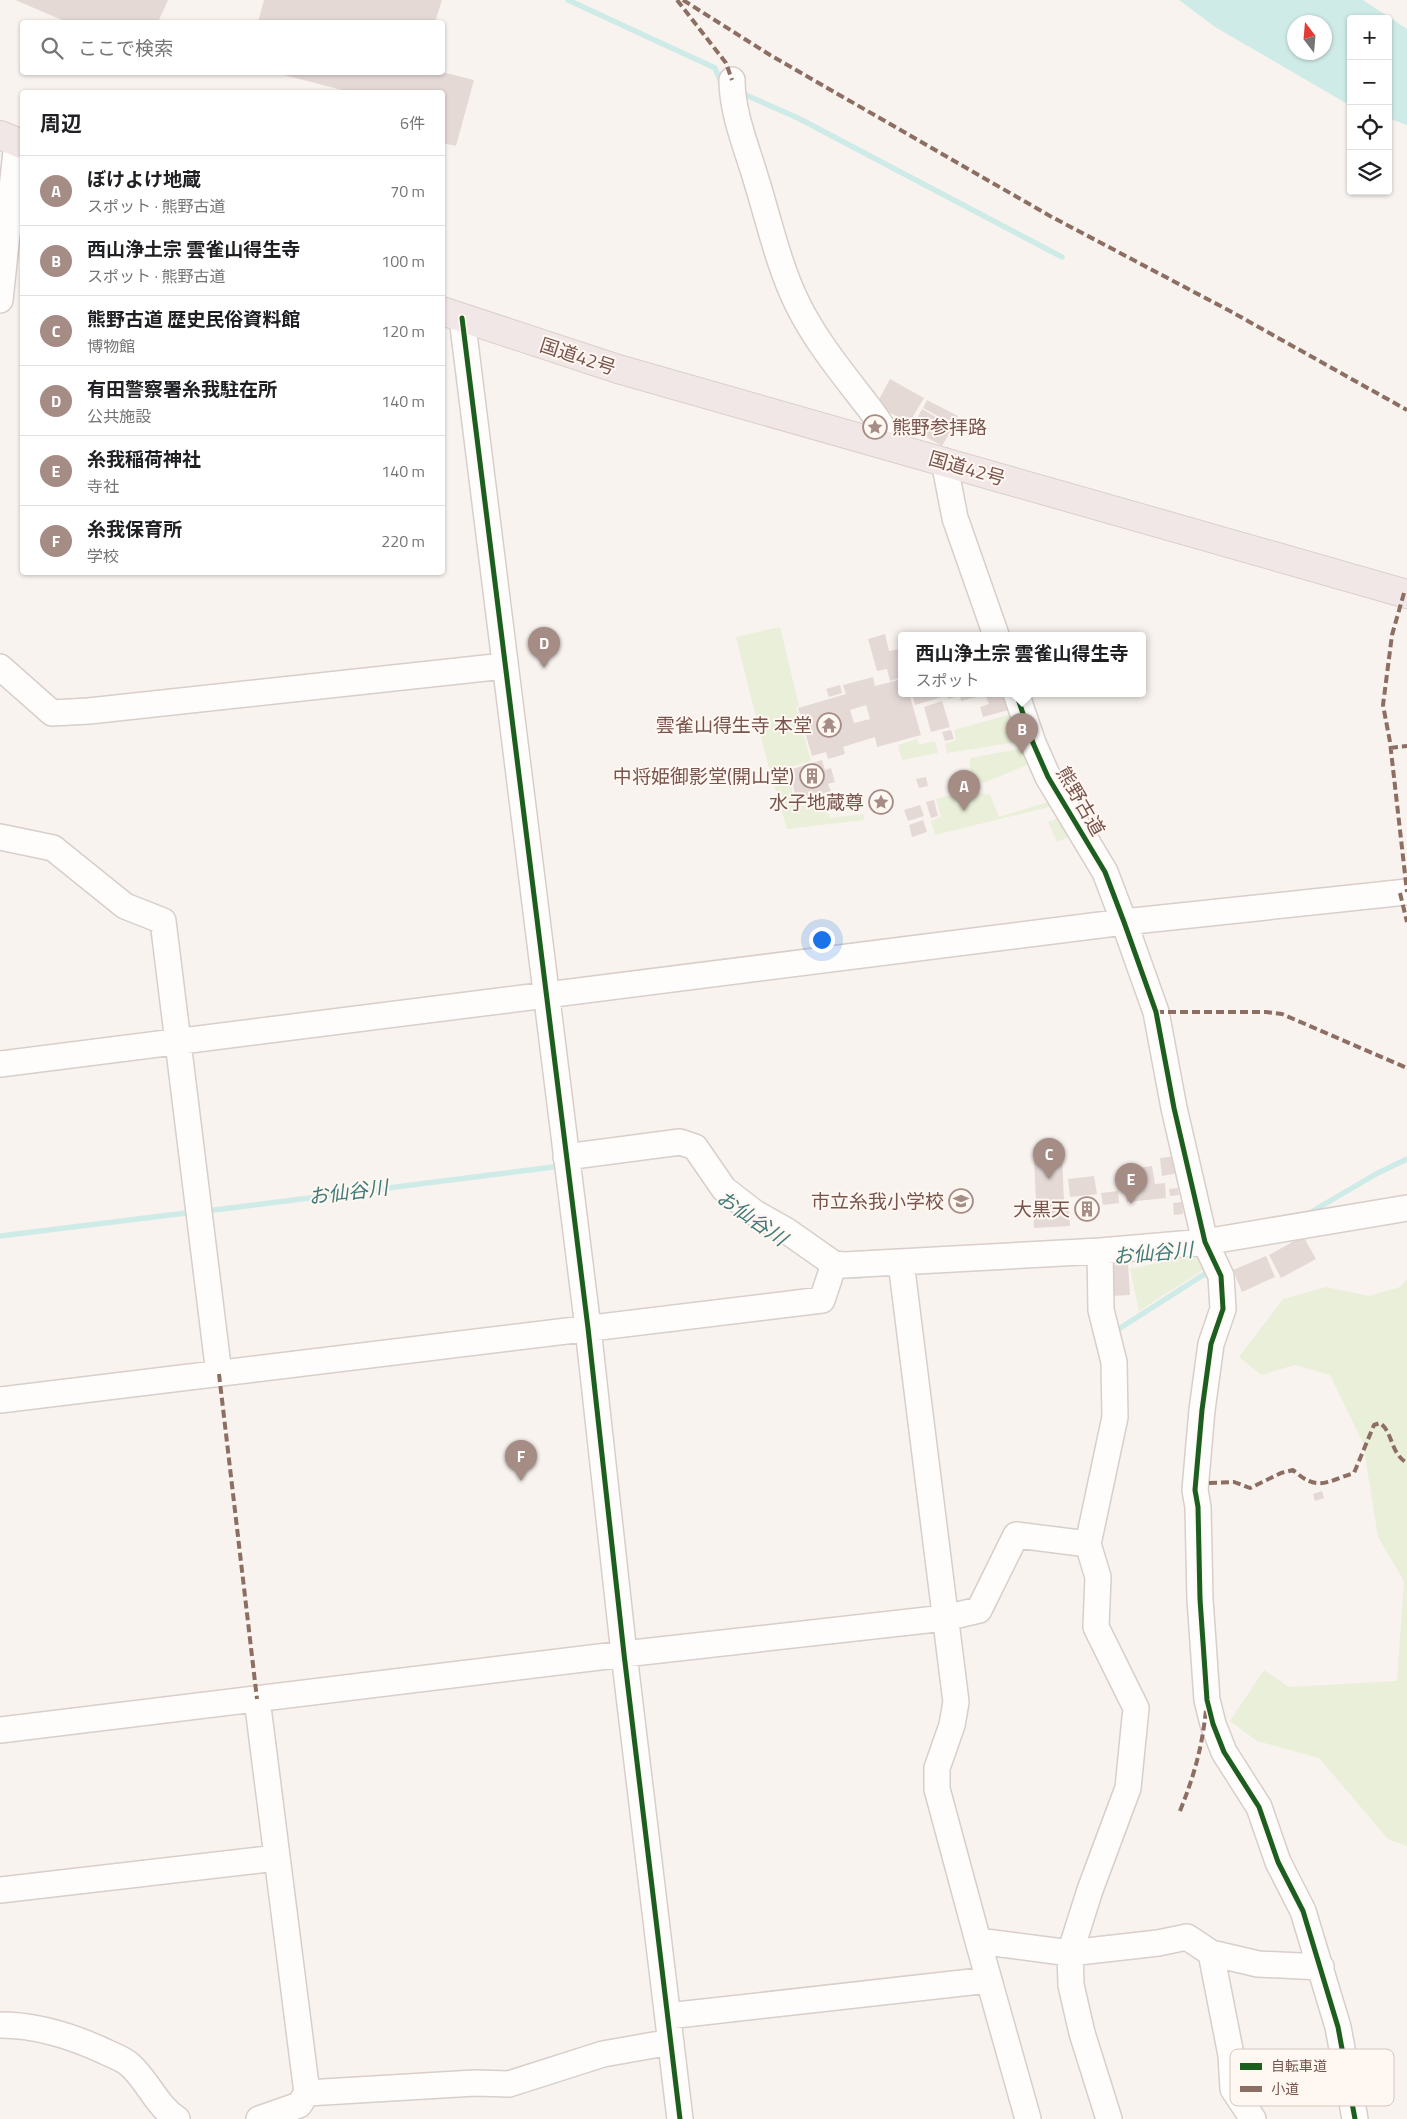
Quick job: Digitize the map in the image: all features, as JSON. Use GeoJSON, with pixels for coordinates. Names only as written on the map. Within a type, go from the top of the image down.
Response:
{"type":"FeatureCollection","features":[{"type":"Feature","properties":{"kind":"highway","name":"国道42号"},"geometry":{"type":"LineString","coordinates":[[452,314],[618,369],[1407,594]]}},
{"type":"Feature","properties":{"kind":"street"},"geometry":{"type":"LineString","coordinates":[[732,80],[739,120],[781,268],[797,304],[830,358],[872,411],[896,447]]}},
{"type":"Feature","properties":{"kind":"street"},"geometry":{"type":"LineString","coordinates":[[0,300],[13,140]]}},
{"type":"Feature","properties":{"kind":"street"},"geometry":{"type":"LineString","coordinates":[[452,314],[504,666],[588,1328],[624,1654],[680,2119]]}},
{"type":"Feature","properties":{"kind":"street"},"geometry":{"type":"LineString","coordinates":[[944,461],[955,518],[995,632]]}},
{"type":"Feature","properties":{"kind":"street"},"geometry":{"type":"LineString","coordinates":[[0,667],[52,714],[504,666]]}},
{"type":"Feature","properties":{"kind":"street","name":"熊野古道"},"geometry":{"type":"LineString","coordinates":[[1017,697],[1033,743],[1048,777],[1105,872],[1156,1012],[1174,1108],[1205,1242],[1221,1276],[1223,1310],[1211,1344],[1194,1490],[1198,1507],[1200,1598],[1207,1700],[1212,1724],[1224,1752],[1259,1807],[1278,1862],[1303,1911],[1321,1967],[1342,2049]]}},
{"type":"Feature","properties":{"kind":"street"},"geometry":{"type":"LineString","coordinates":[[0,837],[53,848],[125,906],[163,921],[219,1374]]}},
{"type":"Feature","properties":{"kind":"street"},"geometry":{"type":"LineString","coordinates":[[0,1064],[1124,922],[1407,892]]}},
{"type":"Feature","properties":{"kind":"street"},"geometry":{"type":"LineString","coordinates":[[566,1157],[680,1142],[695,1147],[724,1189],[756,1213],[787,1231],[834,1264],[1100,1251],[1205,1242],[1407,1208]]}},
{"type":"Feature","properties":{"kind":"street"},"geometry":{"type":"LineString","coordinates":[[1100,1251],[1101,1310],[1114,1362],[1115,1417],[1088,1544],[1098,1577],[1096,1627],[1136,1708],[1128,1788],[1090,1890],[1070,1953],[1073,1995],[1082,2033],[1109,2119]]}},
{"type":"Feature","properties":{"kind":"street"},"geometry":{"type":"LineString","coordinates":[[901,1262],[956,1702],[952,1725],[937,1768],[937,1789],[1028,2119]]}},
{"type":"Feature","properties":{"kind":"street"},"geometry":{"type":"LineString","coordinates":[[0,1400],[822,1300],[834,1264]]}},
{"type":"Feature","properties":{"kind":"street"},"geometry":{"type":"LineString","coordinates":[[0,1730],[624,1654],[945,1618],[978,1610],[1016,1535],[1088,1544]]}},
{"type":"Feature","properties":{"kind":"street"},"geometry":{"type":"LineString","coordinates":[[257,1699],[307,2093],[299,2106],[259,2119]]}},
{"type":"Feature","properties":{"kind":"street"},"geometry":{"type":"LineString","coordinates":[[0,1890],[276,1858]]}},
{"type":"Feature","properties":{"kind":"street"},"geometry":{"type":"LineString","coordinates":[[978,1941],[1070,1953],[1158,1943],[1187,1937],[1212,1952],[1258,1964],[1321,1967]]}},
{"type":"Feature","properties":{"kind":"street"},"geometry":{"type":"LineString","coordinates":[[1212,1952],[1230,2055]]}},
{"type":"Feature","properties":{"kind":"street"},"geometry":{"type":"LineString","coordinates":[[668,2016],[989,1980]]}},
{"type":"Feature","properties":{"kind":"street"},"geometry":{"type":"LineString","coordinates":[[0,2025],[24,2025],[52,2031],[84,2042],[128,2063],[140,2075],[165,2112],[177,2119]]}},
{"type":"Feature","properties":{"kind":"street"},"geometry":{"type":"LineString","coordinates":[[307,2093],[466,2084],[509,2084],[603,2054],[671,2042]]}},
{"type":"Feature","properties":{"kind":"street"},"geometry":{"type":"LineString","coordinates":[[1244,2106],[1253,2119]]}},
{"type":"Feature","properties":{"kind":"street","name":"熊野古道"},"geometry":{"type":"LineString","coordinates":[[1353,2106],[1355,2119]]}},
{"type":"Feature","properties":{"kind":"green space"},"geometry":{"type":"Polygon","coordinates":[[[780,627],[799,706],[796,707],[811,761],[786,768],[797,807],[826,802],[830,818],[864,814],[864,820],[787,829],[765,753],[736,637],[780,627]]]}},
{"type":"Feature","properties":{"kind":"green space"},"geometry":{"type":"Polygon","coordinates":[[[1012,714],[1022,741],[947,753],[945,744],[956,740],[954,730],[1012,714]]]}},
{"type":"Feature","properties":{"kind":"green space"},"geometry":{"type":"Polygon","coordinates":[[[917,739],[919,745],[935,741],[938,753],[902,760],[898,745],[917,739]]]}},
{"type":"Feature","properties":{"kind":"green space"},"geometry":{"type":"Polygon","coordinates":[[[1025,748],[1032,763],[983,783],[973,779],[970,758],[1025,748]]]}},
{"type":"Feature","properties":{"kind":"green space"},"geometry":{"type":"Polygon","coordinates":[[[978,792],[990,795],[999,817],[1051,801],[1053,806],[935,835],[931,821],[941,817],[936,799],[953,794],[978,792]]]}},
{"type":"Feature","properties":{"kind":"green space"},"geometry":{"type":"Polygon","coordinates":[[[1065,815],[1073,835],[1057,842],[1048,822],[1065,815]]]}},
{"type":"Feature","properties":{"kind":"green space"},"geometry":{"type":"Polygon","coordinates":[[[1200,1254],[1209,1266],[1139,1311],[1130,1269],[1200,1254]]]}},
{"type":"Feature","properties":{"kind":"green space"},"geometry":{"type":"Polygon","coordinates":[[[1407,1279],[1407,1846],[1388,1839],[1319,1758],[1257,1741],[1230,1721],[1264,1670],[1289,1687],[1397,1681],[1404,1581],[1378,1537],[1363,1443],[1330,1375],[1295,1365],[1261,1375],[1239,1357],[1283,1299],[1326,1287],[1369,1296],[1400,1287],[1407,1279]]]}},
{"type":"Feature","properties":{"kind":"water"},"geometry":{"type":"Polygon","coordinates":[[[1179,0],[1363,0],[1386,15],[1347,15],[1347,104],[1215,27],[1179,0]]]}},
{"type":"Feature","properties":{"kind":"water"},"geometry":{"type":"Polygon","coordinates":[[[1392,19],[1407,29],[1407,125],[1392,119],[1392,19]]]}},
{"type":"Feature","properties":{"kind":"building"},"geometry":{"type":"Polygon","coordinates":[[[15,0],[168,0],[159,20],[62,20],[15,0]]]}},
{"type":"Feature","properties":{"kind":"building"},"geometry":{"type":"Polygon","coordinates":[[[264,0],[442,0],[436,20],[259,20],[264,0]]]}},
{"type":"Feature","properties":{"kind":"building"},"geometry":{"type":"Polygon","coordinates":[[[445,73],[474,80],[456,146],[445,144],[445,90],[342,90],[284,75],[445,75],[445,73]]]}},
{"type":"Feature","properties":{"kind":"building"},"geometry":{"type":"Polygon","coordinates":[[[890,379],[924,398],[909,423],[876,405],[890,379]]]}},
{"type":"Feature","properties":{"kind":"building"},"geometry":{"type":"Polygon","coordinates":[[[927,400],[958,416],[954,425],[923,408],[927,400]]]}},
{"type":"Feature","properties":{"kind":"building"},"geometry":{"type":"Polygon","coordinates":[[[922,409],[953,427],[942,446],[912,429],[922,409]]]}},
{"type":"Feature","properties":{"kind":"building"},"geometry":{"type":"Polygon","coordinates":[[[885,634],[889,651],[898,649],[898,678],[890,681],[887,669],[877,671],[868,639],[885,634]]]}},
{"type":"Feature","properties":{"kind":"building"},"geometry":{"type":"Polygon","coordinates":[[[873,677],[875,686],[898,680],[898,697],[910,697],[921,735],[877,747],[875,737],[843,747],[845,754],[828,759],[826,752],[812,756],[798,708],[846,694],[843,685],[873,677]],[[866,705],[850,710],[854,723],[870,719],[866,705]]]}},
{"type":"Feature","properties":{"kind":"building"},"geometry":{"type":"Polygon","coordinates":[[[840,685],[842,693],[829,697],[826,689],[840,685]]]}},
{"type":"Feature","properties":{"kind":"building"},"geometry":{"type":"Polygon","coordinates":[[[913,697],[942,697],[915,705],[913,697]]]}},
{"type":"Feature","properties":{"kind":"building"},"geometry":{"type":"Polygon","coordinates":[[[960,697],[977,697],[961,701],[960,697]]]}},
{"type":"Feature","properties":{"kind":"building"},"geometry":{"type":"Polygon","coordinates":[[[986,697],[1008,697],[1012,709],[983,717],[980,707],[989,704],[986,697]]]}},
{"type":"Feature","properties":{"kind":"building"},"geometry":{"type":"Polygon","coordinates":[[[942,701],[950,727],[931,732],[924,707],[942,701]]]}},
{"type":"Feature","properties":{"kind":"building"},"geometry":{"type":"Polygon","coordinates":[[[951,730],[954,739],[945,741],[942,732],[951,730]]]}},
{"type":"Feature","properties":{"kind":"building","name":"中将姫御影堂(開山堂)"},"geometry":{"type":"Polygon","coordinates":[[[822,760],[825,770],[831,768],[835,782],[828,784],[831,791],[797,801],[789,770],[822,760]]]}},
{"type":"Feature","properties":{"kind":"building"},"geometry":{"type":"Polygon","coordinates":[[[926,777],[928,786],[919,788],[916,779],[926,777]]]}},
{"type":"Feature","properties":{"kind":"building"},"geometry":{"type":"Polygon","coordinates":[[[934,800],[938,816],[931,818],[926,802],[934,800]]]}},
{"type":"Feature","properties":{"kind":"building"},"geometry":{"type":"Polygon","coordinates":[[[920,805],[924,816],[908,821],[904,810],[920,805]]]}},
{"type":"Feature","properties":{"kind":"building"},"geometry":{"type":"Polygon","coordinates":[[[923,820],[927,832],[912,837],[909,825],[923,820]]]}},
{"type":"Feature","properties":{"kind":"building"},"geometry":{"type":"Polygon","coordinates":[[[1176,1156],[1178,1173],[1162,1176],[1160,1158],[1176,1156]]]}},
{"type":"Feature","properties":{"kind":"building"},"geometry":{"type":"Polygon","coordinates":[[[1062,1157],[1064,1201],[1068,1201],[1070,1226],[1034,1228],[1033,1202],[1036,1202],[1034,1158],[1062,1157]]]}},
{"type":"Feature","properties":{"kind":"building"},"geometry":{"type":"Polygon","coordinates":[[[1152,1166],[1155,1184],[1165,1183],[1166,1198],[1127,1202],[1125,1187],[1141,1185],[1138,1168],[1152,1166]]]}},
{"type":"Feature","properties":{"kind":"building"},"geometry":{"type":"Polygon","coordinates":[[[1094,1176],[1097,1194],[1070,1197],[1068,1179],[1094,1176]]]}},
{"type":"Feature","properties":{"kind":"building"},"geometry":{"type":"Polygon","coordinates":[[[1178,1188],[1179,1195],[1170,1196],[1169,1189],[1178,1188]]]}},
{"type":"Feature","properties":{"kind":"building"},"geometry":{"type":"Polygon","coordinates":[[[1118,1191],[1119,1203],[1103,1205],[1101,1193],[1118,1191]]]}},
{"type":"Feature","properties":{"kind":"building"},"geometry":{"type":"Polygon","coordinates":[[[1182,1202],[1183,1214],[1174,1215],[1173,1203],[1182,1202]]]}},
{"type":"Feature","properties":{"kind":"building","name":"大黒天"},"geometry":{"type":"Polygon","coordinates":[[[1092,1204],[1093,1212],[1082,1213],[1082,1205],[1092,1204]]]}},
{"type":"Feature","properties":{"kind":"building"},"geometry":{"type":"Polygon","coordinates":[[[1303,1236],[1316,1259],[1281,1278],[1269,1255],[1303,1236]]]}},
{"type":"Feature","properties":{"kind":"building"},"geometry":{"type":"Polygon","coordinates":[[[1266,1256],[1275,1277],[1242,1292],[1233,1270],[1266,1256]]]}},
{"type":"Feature","properties":{"kind":"building"},"geometry":{"type":"Polygon","coordinates":[[[1128,1264],[1130,1295],[1111,1296],[1108,1265],[1128,1264]]]}},
{"type":"Feature","properties":{"kind":"building"},"geometry":{"type":"Polygon","coordinates":[[[1322,1491],[1324,1498],[1315,1501],[1313,1494],[1322,1491]]]}},
{"type":"Feature","properties":{"kind":"waterway"},"geometry":{"type":"LineString","coordinates":[[568,0],[715,68],[722,85]]}},
{"type":"Feature","properties":{"kind":"waterway"},"geometry":{"type":"LineString","coordinates":[[739,92],[798,118],[1062,257]]}},
{"type":"Feature","properties":{"kind":"waterway","name":"お仙谷川"},"geometry":{"type":"LineString","coordinates":[[1306,1215],[1376,1174],[1407,1159]]}},
{"type":"Feature","properties":{"kind":"waterway","name":"お仙谷川"},"geometry":{"type":"LineString","coordinates":[[206,1211],[561,1166]]}},
{"type":"Feature","properties":{"kind":"waterway","name":"お仙谷川"},"geometry":{"type":"LineString","coordinates":[[0,1236],[194,1212]]}},
{"type":"Feature","properties":{"kind":"waterway"},"geometry":{"type":"LineString","coordinates":[[1114,1332],[1211,1270]]}},
{"type":"Feature","properties":{"kind":"waterway","name":"お仙谷川"},"geometry":{"type":"LineString","coordinates":[[840,1276],[861,1276]]}},
{"type":"Feature","properties":{"kind":"marked path"},"geometry":{"type":"LineString","coordinates":[[677,0],[726,63],[732,80]]}},
{"type":"Feature","properties":{"kind":"marked path"},"geometry":{"type":"LineString","coordinates":[[683,0],[770,55],[1050,216],[1230,311],[1407,410]]}},
{"type":"Feature","properties":{"kind":"marked path"},"geometry":{"type":"LineString","coordinates":[[1404,593],[1392,635],[1383,705],[1390,742],[1407,892]]}},
{"type":"Feature","properties":{"kind":"marked path"},"geometry":{"type":"LineString","coordinates":[[1390,748],[1407,746]]}},
{"type":"Feature","properties":{"kind":"marked path"},"geometry":{"type":"LineString","coordinates":[[1400,893],[1407,922]]}},
{"type":"Feature","properties":{"kind":"marked path"},"geometry":{"type":"LineString","coordinates":[[1156,1012],[1266,1012],[1282,1014],[1407,1068]]}},
{"type":"Feature","properties":{"kind":"marked path"},"geometry":{"type":"LineString","coordinates":[[219,1374],[257,1699]]}},
{"type":"Feature","properties":{"kind":"marked path"},"geometry":{"type":"LineString","coordinates":[[1209,1483],[1234,1482],[1250,1488],[1281,1473],[1293,1470],[1309,1481],[1316,1483],[1329,1482],[1354,1473],[1374,1425],[1380,1423],[1387,1432],[1397,1454],[1407,1463]]}},
{"type":"Feature","properties":{"kind":"marked path"},"geometry":{"type":"LineString","coordinates":[[1180,1811],[1197,1762],[1206,1710]]}},
{"type":"Feature","properties":{"kind":"cycle path"},"geometry":{"type":"LineString","coordinates":[[462,318],[588,1328],[624,1654],[680,2119]]}},
{"type":"Feature","properties":{"kind":"cycle path"},"geometry":{"type":"LineString","coordinates":[[1017,697],[1033,743],[1048,777],[1105,872],[1156,1012],[1174,1108],[1205,1242],[1221,1276],[1223,1309],[1211,1344],[1202,1410],[1195,1490],[1198,1507],[1200,1599],[1207,1700],[1213,1724],[1224,1752],[1259,1807],[1278,1862],[1303,1911],[1338,2027],[1342,2049]]}},
{"type":"Feature","properties":{"kind":"cycle path"},"geometry":{"type":"LineString","coordinates":[[1353,2106],[1355,2119]]}},
{"type":"Feature","properties":{"kind":"place","name":"熊野参拝路"},"geometry":{"type":"Point","coordinates":[875,427]}},
{"type":"Feature","properties":{"kind":"place","name":"有田警察署糸我駐在所"},"geometry":{"type":"Point","coordinates":[544,668]}},
{"type":"Feature","properties":{"kind":"place","name":"雲雀山得生寺 本堂"},"geometry":{"type":"Point","coordinates":[829,725]}},
{"type":"Feature","properties":{"kind":"place","name":"西山浄土宗 雲雀山得生寺"},"geometry":{"type":"Point","coordinates":[1022,754]}},
{"type":"Feature","properties":{"kind":"place","name":"中将姫御影堂(開山堂)"},"geometry":{"type":"Point","coordinates":[812,776]}},
{"type":"Feature","properties":{"kind":"place","name":"水子地蔵尊"},"geometry":{"type":"Point","coordinates":[881,802]}},
{"type":"Feature","properties":{"kind":"place","name":"ぼけよけ地蔵"},"geometry":{"type":"Point","coordinates":[964,811]}},
{"type":"Feature","properties":{"kind":"place","name":"熊野古道 歴史民俗資料館"},"geometry":{"type":"Point","coordinates":[1049,1179]}},
{"type":"Feature","properties":{"kind":"place","name":"市立糸我小学校"},"geometry":{"type":"Point","coordinates":[961,1201]}},
{"type":"Feature","properties":{"kind":"place","name":"糸我稲荷神社"},"geometry":{"type":"Point","coordinates":[1131,1204]}},
{"type":"Feature","properties":{"kind":"place","name":"大黒天"},"geometry":{"type":"Point","coordinates":[1087,1209]}},
{"type":"Feature","properties":{"kind":"place","name":"糸我保育所"},"geometry":{"type":"Point","coordinates":[521,1481]}}]}
